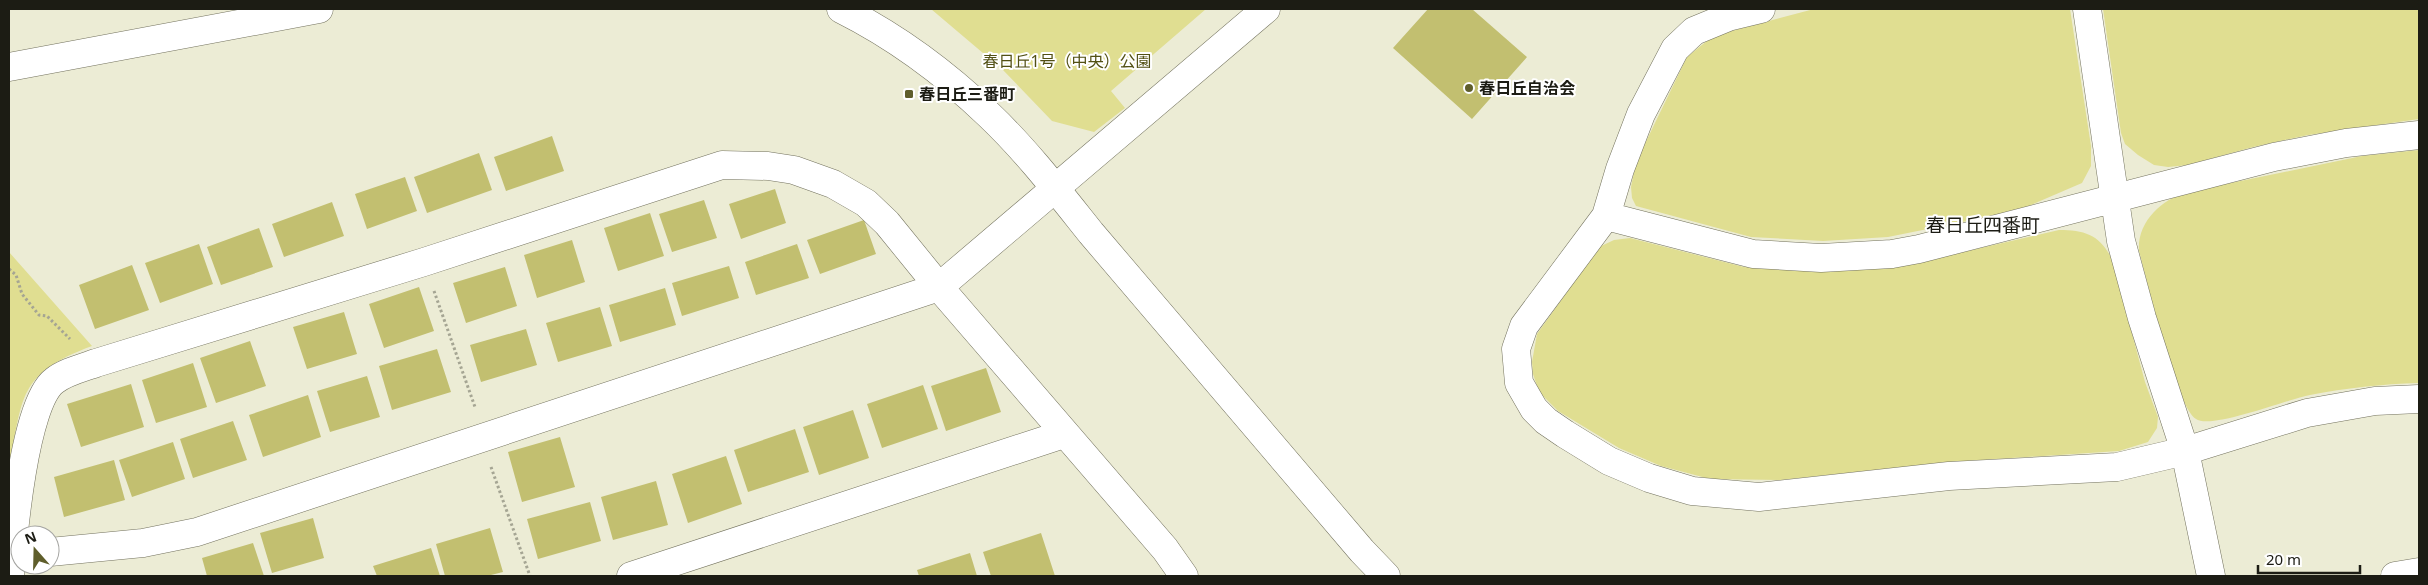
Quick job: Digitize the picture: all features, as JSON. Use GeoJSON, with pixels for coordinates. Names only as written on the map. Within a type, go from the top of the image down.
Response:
{"type":"FeatureCollection","features":[{"type":"Feature","properties":{"kind":"street"},"geometry":{"type":"LineString","coordinates":[[9,67],[319,9]]}},
{"type":"Feature","properties":{"kind":"street"},"geometry":{"type":"LineString","coordinates":[[841,9],[872,25],[940,73],[990,115],[1056,189],[1310,490],[1386,576]]}},
{"type":"Feature","properties":{"kind":"street"},"geometry":{"type":"LineString","coordinates":[[60,551],[143,543],[197,532],[939,287],[1266,9]]}},
{"type":"Feature","properties":{"kind":"street"},"geometry":{"type":"LineString","coordinates":[[1761,9],[1728,17],[1694,30],[1674,49],[1641,114],[1620,169],[1606,216],[1524,326],[1516,349],[1519,383],[1534,409],[1546,421],[1609,461],[1649,478],[1692,491],[1759,497],[1949,476],[2117,467],[2185,451],[2307,414],[2375,401],[2419,399]]}},
{"type":"Feature","properties":{"kind":"street"},"geometry":{"type":"LineString","coordinates":[[2087,9],[2121,241],[2142,318],[2185,451],[2211,576]]}},
{"type":"Feature","properties":{"kind":"street"},"geometry":{"type":"LineString","coordinates":[[1606,216],[1753,254],[1821,258],[1892,254],[1919,250],[2274,157],[2346,143],[2419,135]]}},
{"type":"Feature","properties":{"kind":"street"},"geometry":{"type":"LineString","coordinates":[[16,525],[34,413],[42,394],[54,381],[96,364],[424,262],[722,165],[768,166],[794,170],[833,184],[866,203],[887,223],[1064,434],[1165,549],[1184,576]]}},
{"type":"Feature","properties":{"kind":"street"},"geometry":{"type":"LineString","coordinates":[[631,576],[1064,434]]}},
{"type":"Feature","properties":{"kind":"street"},"geometry":{"type":"LineString","coordinates":[[2395,576],[2419,572]]}},
{"type":"Feature","properties":{"kind":"path"},"geometry":{"type":"LineString","coordinates":[[424,262],[530,576]]}},
{"type":"Feature","properties":{"kind":"path"},"geometry":{"type":"LineString","coordinates":[[9,269],[16,275],[22,294],[39,315],[47,316],[96,364]]}},
{"type":"Feature","properties":{"kind":"green space","name":"春日丘1号（中央）公園"},"geometry":{"type":"Polygon","coordinates":[[[931,9],[1206,9],[1111,91],[1125,108],[1094,132],[1052,121],[1003,70],[931,9]]]}},
{"type":"Feature","properties":{"kind":"green space"},"geometry":{"type":"Polygon","coordinates":[[[1814,9],[2070,9],[2091,146],[2091,166],[2082,183],[2017,211],[1888,237],[1823,241],[1751,237],[1636,206],[1632,198],[1631,187],[1636,162],[1687,57],[1713,36],[1814,9]]]}},
{"type":"Feature","properties":{"kind":"green space"},"geometry":{"type":"Polygon","coordinates":[[[2103,9],[2419,9],[2419,119],[2308,135],[2253,147],[2188,165],[2168,167],[2154,165],[2125,144],[2121,133],[2103,9]]]}},
{"type":"Feature","properties":{"kind":"green space"},"geometry":{"type":"Polygon","coordinates":[[[2419,150],[2419,383],[2337,390],[2310,395],[2233,417],[2204,421],[2196,419],[2188,409],[2171,368],[2139,251],[2139,240],[2142,231],[2152,214],[2168,201],[2187,192],[2362,156],[2419,150]]]}},
{"type":"Feature","properties":{"kind":"green space"},"geometry":{"type":"Polygon","coordinates":[[[2059,230],[2077,231],[2097,239],[2112,259],[2145,382],[2158,417],[2157,428],[2148,442],[2119,451],[1950,462],[1780,480],[1710,479],[1661,466],[1619,448],[1558,411],[1539,392],[1533,374],[1532,362],[1537,334],[1599,247],[1614,240],[1630,238],[1744,267],[1824,272],[1902,266],[2059,230]]]}},
{"type":"Feature","properties":{"kind":"green space"},"geometry":{"type":"Polygon","coordinates":[[[9,252],[92,346],[67,356],[36,378],[22,406],[9,468],[9,252]]]}},
{"type":"Feature","properties":{"kind":"building","name":"春日丘自治会"},"geometry":{"type":"Polygon","coordinates":[[[1428,9],[1472,9],[1527,57],[1472,119],[1393,48],[1428,9]]]}},
{"type":"Feature","properties":{"kind":"building"},"geometry":{"type":"Polygon","coordinates":[[[552,136],[564,171],[506,191],[494,157],[552,136]]]}},
{"type":"Feature","properties":{"kind":"building"},"geometry":{"type":"Polygon","coordinates":[[[479,153],[492,190],[427,213],[414,177],[479,153]]]}},
{"type":"Feature","properties":{"kind":"building"},"geometry":{"type":"Polygon","coordinates":[[[405,177],[417,211],[367,229],[355,194],[405,177]]]}},
{"type":"Feature","properties":{"kind":"building"},"geometry":{"type":"Polygon","coordinates":[[[775,189],[786,223],[741,239],[729,204],[775,189]]]}},
{"type":"Feature","properties":{"kind":"building"},"geometry":{"type":"Polygon","coordinates":[[[704,200],[717,238],[672,252],[659,214],[704,200]]]}},
{"type":"Feature","properties":{"kind":"building"},"geometry":{"type":"Polygon","coordinates":[[[332,202],[344,236],[284,257],[272,224],[332,202]]]}},
{"type":"Feature","properties":{"kind":"building"},"geometry":{"type":"Polygon","coordinates":[[[650,213],[664,256],[618,271],[604,228],[650,213]]]}},
{"type":"Feature","properties":{"kind":"building"},"geometry":{"type":"Polygon","coordinates":[[[864,220],[876,254],[820,274],[807,240],[864,220]]]}},
{"type":"Feature","properties":{"kind":"building"},"geometry":{"type":"Polygon","coordinates":[[[259,228],[273,267],[221,285],[207,247],[259,228]]]}},
{"type":"Feature","properties":{"kind":"building"},"geometry":{"type":"Polygon","coordinates":[[[572,240],[585,282],[537,298],[524,255],[572,240]]]}},
{"type":"Feature","properties":{"kind":"building"},"geometry":{"type":"Polygon","coordinates":[[[199,244],[213,284],[160,303],[145,263],[199,244]]]}},
{"type":"Feature","properties":{"kind":"building"},"geometry":{"type":"Polygon","coordinates":[[[797,244],[809,278],[756,295],[745,262],[797,244]]]}},
{"type":"Feature","properties":{"kind":"building"},"geometry":{"type":"Polygon","coordinates":[[[132,265],[149,310],[95,329],[79,285],[132,265]]]}},
{"type":"Feature","properties":{"kind":"building"},"geometry":{"type":"Polygon","coordinates":[[[729,266],[739,298],[682,316],[672,283],[729,266]]]}},
{"type":"Feature","properties":{"kind":"building"},"geometry":{"type":"Polygon","coordinates":[[[505,267],[517,306],[466,323],[453,283],[505,267]]]}},
{"type":"Feature","properties":{"kind":"building"},"geometry":{"type":"Polygon","coordinates":[[[419,287],[434,331],[384,348],[369,304],[419,287]]]}},
{"type":"Feature","properties":{"kind":"building"},"geometry":{"type":"Polygon","coordinates":[[[665,288],[676,325],[620,342],[609,305],[665,288]]]}},
{"type":"Feature","properties":{"kind":"building"},"geometry":{"type":"Polygon","coordinates":[[[600,307],[612,346],[558,362],[546,323],[600,307]]]}},
{"type":"Feature","properties":{"kind":"building"},"geometry":{"type":"Polygon","coordinates":[[[344,312],[357,354],[307,369],[293,327],[344,312]]]}},
{"type":"Feature","properties":{"kind":"building"},"geometry":{"type":"Polygon","coordinates":[[[526,329],[537,365],[481,382],[470,345],[526,329]]]}},
{"type":"Feature","properties":{"kind":"building"},"geometry":{"type":"Polygon","coordinates":[[[250,341],[266,386],[216,403],[200,358],[250,341]]]}},
{"type":"Feature","properties":{"kind":"building"},"geometry":{"type":"Polygon","coordinates":[[[437,349],[451,392],[392,410],[379,366],[437,349]]]}},
{"type":"Feature","properties":{"kind":"building"},"geometry":{"type":"Polygon","coordinates":[[[193,363],[207,407],[156,423],[142,380],[193,363]]]}},
{"type":"Feature","properties":{"kind":"building"},"geometry":{"type":"Polygon","coordinates":[[[986,368],[1001,412],[946,431],[931,386],[986,368]]]}},
{"type":"Feature","properties":{"kind":"building"},"geometry":{"type":"Polygon","coordinates":[[[367,376],[380,417],[330,432],[317,391],[367,376]]]}},
{"type":"Feature","properties":{"kind":"building"},"geometry":{"type":"Polygon","coordinates":[[[131,384],[144,427],[81,447],[67,404],[131,384]]]}},
{"type":"Feature","properties":{"kind":"building"},"geometry":{"type":"Polygon","coordinates":[[[923,385],[938,429],[882,448],[867,404],[923,385]]]}},
{"type":"Feature","properties":{"kind":"building"},"geometry":{"type":"Polygon","coordinates":[[[308,395],[321,437],[263,457],[249,415],[308,395]]]}},
{"type":"Feature","properties":{"kind":"building"},"geometry":{"type":"Polygon","coordinates":[[[853,410],[869,458],[819,475],[803,427],[853,410]]]}},
{"type":"Feature","properties":{"kind":"building"},"geometry":{"type":"Polygon","coordinates":[[[233,421],[247,460],[193,478],[180,439],[233,421]]]}},
{"type":"Feature","properties":{"kind":"building"},"geometry":{"type":"Polygon","coordinates":[[[795,429],[809,472],[748,492],[734,450],[795,429]]]}},
{"type":"Feature","properties":{"kind":"building"},"geometry":{"type":"Polygon","coordinates":[[[560,437],[575,487],[522,502],[508,452],[560,437]]]}},
{"type":"Feature","properties":{"kind":"building"},"geometry":{"type":"Polygon","coordinates":[[[173,442],[185,479],[132,497],[119,460],[173,442]]]}},
{"type":"Feature","properties":{"kind":"building"},"geometry":{"type":"Polygon","coordinates":[[[726,456],[742,504],[688,523],[672,474],[726,456]]]}},
{"type":"Feature","properties":{"kind":"building"},"geometry":{"type":"Polygon","coordinates":[[[114,460],[125,500],[64,517],[54,477],[114,460]]]}},
{"type":"Feature","properties":{"kind":"building"},"geometry":{"type":"Polygon","coordinates":[[[656,481],[668,525],[613,540],[601,497],[656,481]]]}},
{"type":"Feature","properties":{"kind":"building"},"geometry":{"type":"Polygon","coordinates":[[[590,502],[601,541],[538,559],[527,519],[590,502]]]}},
{"type":"Feature","properties":{"kind":"building"},"geometry":{"type":"Polygon","coordinates":[[[313,518],[324,558],[272,573],[260,533],[313,518]]]}},
{"type":"Feature","properties":{"kind":"building"},"geometry":{"type":"Polygon","coordinates":[[[490,528],[503,572],[487,576],[445,576],[436,544],[490,528]]]}},
{"type":"Feature","properties":{"kind":"building"},"geometry":{"type":"Polygon","coordinates":[[[1041,533],[1055,576],[991,576],[983,552],[1041,533]]]}},
{"type":"Feature","properties":{"kind":"building"},"geometry":{"type":"Polygon","coordinates":[[[253,543],[264,576],[207,576],[202,558],[253,543]]]}},
{"type":"Feature","properties":{"kind":"building"},"geometry":{"type":"Polygon","coordinates":[[[431,548],[440,576],[377,576],[373,566],[431,548]]]}},
{"type":"Feature","properties":{"kind":"building"},"geometry":{"type":"Polygon","coordinates":[[[970,553],[977,576],[919,576],[917,570],[970,553]]]}},
{"type":"Feature","properties":{"kind":"place","name":"春日丘自治会"},"geometry":{"type":"Point","coordinates":[1469,88]}},
{"type":"Feature","properties":{"kind":"place","name":"春日丘三番町"},"geometry":{"type":"Point","coordinates":[909,94]}},
{"type":"Feature","properties":{"kind":"district","name":"春日丘四番町"},"geometry":{"type":"Point","coordinates":[1983,225]}}]}
